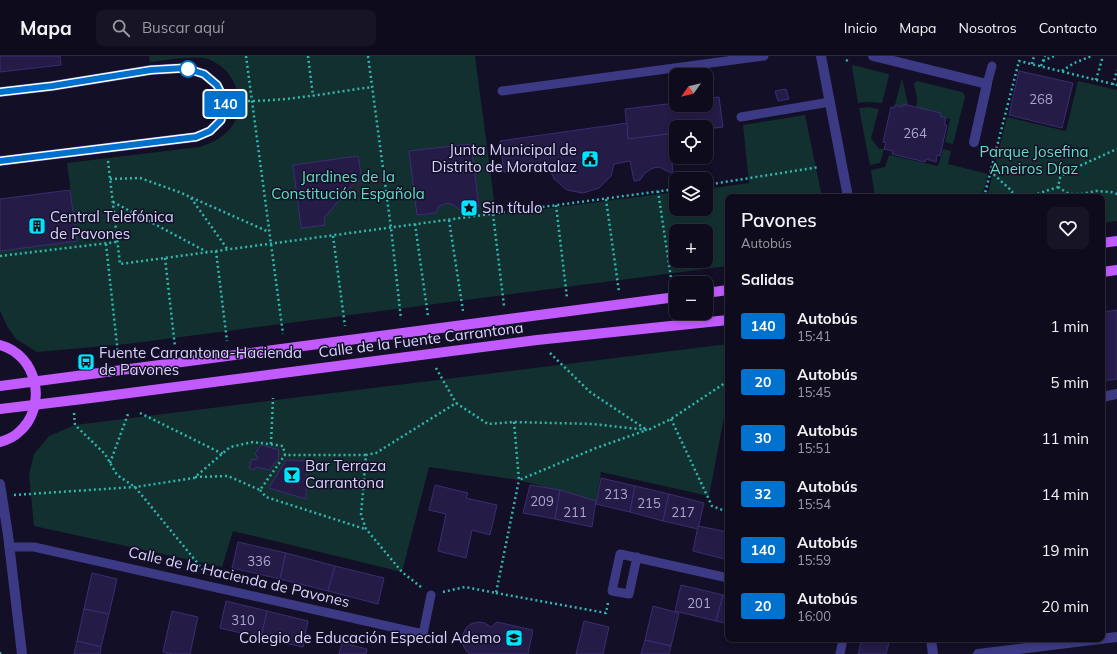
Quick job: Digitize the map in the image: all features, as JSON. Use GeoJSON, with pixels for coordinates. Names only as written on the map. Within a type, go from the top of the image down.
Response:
{"type":"FeatureCollection","features":[{"type":"Feature","properties":{"kind":"main road"},"geometry":{"type":"LineString","coordinates":[[1105,243],[1117,241]]}},
{"type":"Feature","properties":{"kind":"main road"},"geometry":{"type":"LineString","coordinates":[[1105,272],[1117,270]]}},
{"type":"Feature","properties":{"kind":"main road"},"geometry":{"type":"LineString","coordinates":[[713,292],[725,290]]}},
{"type":"Feature","properties":{"kind":"main road","name":"Calle de la Fuente Carrantona"},"geometry":{"type":"LineString","coordinates":[[0,386],[669,298]]}},
{"type":"Feature","properties":{"kind":"main road","name":"Calle de la Fuente Carrantona"},"geometry":{"type":"LineString","coordinates":[[0,408],[114,395],[537,340],[725,320]]}},
{"type":"Feature","properties":{"kind":"main road"},"geometry":{"type":"LineString","coordinates":[[0,345],[15,352],[24,360],[31,370],[36,382],[37,393],[36,404],[32,415],[26,424],[10,439],[0,442]]}},
{"type":"Feature","properties":{"kind":"street"},"geometry":{"type":"LineString","coordinates":[[821,56],[847,194]]}},
{"type":"Feature","properties":{"kind":"street"},"geometry":{"type":"LineString","coordinates":[[873,56],[988,84],[974,142]]}},
{"type":"Feature","properties":{"kind":"street"},"geometry":{"type":"LineString","coordinates":[[0,92],[151,70],[185,68],[204,74],[217,85],[225,101],[221,120],[210,131],[196,137],[0,161]]}},
{"type":"Feature","properties":{"kind":"street"},"geometry":{"type":"LineString","coordinates":[[1105,396],[1117,394]]}},
{"type":"Feature","properties":{"kind":"street"},"geometry":{"type":"LineString","coordinates":[[0,484],[22,654]]}},
{"type":"Feature","properties":{"kind":"street"},"geometry":{"type":"LineString","coordinates":[[1105,638],[1117,637]]}},
{"type":"Feature","properties":{"kind":"street"},"geometry":{"type":"LineString","coordinates":[[931,642],[933,654]]}},
{"type":"Feature","properties":{"kind":"street"},"geometry":{"type":"LineString","coordinates":[[978,654],[1076,642]]}},
{"type":"Feature","properties":{"kind":"lane"},"geometry":{"type":"LineString","coordinates":[[502,92],[764,56]]}},
{"type":"Feature","properties":{"kind":"lane"},"geometry":{"type":"LineString","coordinates":[[988,84],[992,66]]}},
{"type":"Feature","properties":{"kind":"lane"},"geometry":{"type":"LineString","coordinates":[[741,117],[830,102]]}},
{"type":"Feature","properties":{"kind":"lane","name":"Calle de la Hacienda de Pavones"},"geometry":{"type":"LineString","coordinates":[[9,547],[34,547],[423,634],[431,595]]}},
{"type":"Feature","properties":{"kind":"lane"},"geometry":{"type":"LineString","coordinates":[[637,557],[629,594],[612,591],[620,554],[637,557],[725,577]]}},
{"type":"Feature","properties":{"kind":"lane"},"geometry":{"type":"LineString","coordinates":[[840,654],[842,642]]}},
{"type":"Feature","properties":{"kind":"path"},"geometry":{"type":"LineString","coordinates":[[246,56],[283,334]]}},
{"type":"Feature","properties":{"kind":"path"},"geometry":{"type":"LineString","coordinates":[[308,56],[313,96]]}},
{"type":"Feature","properties":{"kind":"path"},"geometry":{"type":"LineString","coordinates":[[368,56],[391,228],[401,320]]}},
{"type":"Feature","properties":{"kind":"path"},"geometry":{"type":"LineString","coordinates":[[1032,64],[1034,56]]}},
{"type":"Feature","properties":{"kind":"path"},"geometry":{"type":"LineString","coordinates":[[1041,66],[1045,56]]}},
{"type":"Feature","properties":{"kind":"path"},"geometry":{"type":"LineString","coordinates":[[1043,61],[1054,56]]}},
{"type":"Feature","properties":{"kind":"path"},"geometry":{"type":"LineString","coordinates":[[1061,71],[1074,63],[1092,56]]}},
{"type":"Feature","properties":{"kind":"path"},"geometry":{"type":"LineString","coordinates":[[1096,80],[1103,56]]}},
{"type":"Feature","properties":{"kind":"path"},"geometry":{"type":"LineString","coordinates":[[846,60],[850,62]]}},
{"type":"Feature","properties":{"kind":"path"},"geometry":{"type":"LineString","coordinates":[[985,194],[1019,60],[1115,85],[1117,70]]}},
{"type":"Feature","properties":{"kind":"path"},"geometry":{"type":"LineString","coordinates":[[225,101],[253,102],[313,96],[372,87]]}},
{"type":"Feature","properties":{"kind":"path"},"geometry":{"type":"LineString","coordinates":[[106,148],[120,264],[669,190]]}},
{"type":"Feature","properties":{"kind":"path"},"geometry":{"type":"LineString","coordinates":[[1058,187],[1060,178],[1066,172],[1117,149]]}},
{"type":"Feature","properties":{"kind":"path"},"geometry":{"type":"LineString","coordinates":[[713,184],[819,167]]}},
{"type":"Feature","properties":{"kind":"path"},"geometry":{"type":"LineString","coordinates":[[990,170],[1016,194]]}},
{"type":"Feature","properties":{"kind":"path"},"geometry":{"type":"LineString","coordinates":[[110,179],[140,178],[191,197],[269,232]]}},
{"type":"Feature","properties":{"kind":"path"},"geometry":{"type":"LineString","coordinates":[[1058,187],[1069,194],[1081,194],[1096,191],[1117,194]]}},
{"type":"Feature","properties":{"kind":"path"},"geometry":{"type":"LineString","coordinates":[[1037,194],[1058,187]]}},
{"type":"Feature","properties":{"kind":"path"},"geometry":{"type":"LineString","coordinates":[[658,191],[671,276]]}},
{"type":"Feature","properties":{"kind":"path"},"geometry":{"type":"LineString","coordinates":[[191,197],[228,250]]}},
{"type":"Feature","properties":{"kind":"path"},"geometry":{"type":"LineString","coordinates":[[606,199],[619,292]]}},
{"type":"Feature","properties":{"kind":"path"},"geometry":{"type":"LineString","coordinates":[[112,202],[207,253]]}},
{"type":"Feature","properties":{"kind":"path"},"geometry":{"type":"LineString","coordinates":[[556,205],[568,299]]}},
{"type":"Feature","properties":{"kind":"path"},"geometry":{"type":"LineString","coordinates":[[493,214],[504,307]]}},
{"type":"Feature","properties":{"kind":"path"},"geometry":{"type":"LineString","coordinates":[[449,220],[463,312]]}},
{"type":"Feature","properties":{"kind":"path"},"geometry":{"type":"LineString","coordinates":[[415,224],[428,316]]}},
{"type":"Feature","properties":{"kind":"path"},"geometry":{"type":"LineString","coordinates":[[333,236],[345,326]]}},
{"type":"Feature","properties":{"kind":"path"},"geometry":{"type":"LineString","coordinates":[[0,256],[117,242]]}},
{"type":"Feature","properties":{"kind":"path"},"geometry":{"type":"LineString","coordinates":[[106,244],[118,354]]}},
{"type":"Feature","properties":{"kind":"path"},"geometry":{"type":"LineString","coordinates":[[216,251],[227,341]]}},
{"type":"Feature","properties":{"kind":"path"},"geometry":{"type":"LineString","coordinates":[[165,258],[176,347]]}},
{"type":"Feature","properties":{"kind":"path"},"geometry":{"type":"LineString","coordinates":[[537,340],[590,392],[648,430]]}},
{"type":"Feature","properties":{"kind":"path"},"geometry":{"type":"LineString","coordinates":[[436,368],[456,403],[488,424],[514,422],[592,424],[648,430]]}},
{"type":"Feature","properties":{"kind":"path"},"geometry":{"type":"LineString","coordinates":[[519,480],[596,448],[648,430],[671,419],[725,383]]}},
{"type":"Feature","properties":{"kind":"path"},"geometry":{"type":"LineString","coordinates":[[271,444],[273,398]]}},
{"type":"Feature","properties":{"kind":"path"},"geometry":{"type":"LineString","coordinates":[[285,454],[366,455],[376,453],[456,403]]}},
{"type":"Feature","properties":{"kind":"path"},"geometry":{"type":"LineString","coordinates":[[140,413],[223,454]]}},
{"type":"Feature","properties":{"kind":"path"},"geometry":{"type":"LineString","coordinates":[[110,463],[128,414]]}},
{"type":"Feature","properties":{"kind":"path"},"geometry":{"type":"LineString","coordinates":[[74,415],[75,425],[105,454],[117,475],[135,487],[219,588]]}},
{"type":"Feature","properties":{"kind":"path"},"geometry":{"type":"LineString","coordinates":[[671,419],[712,506],[725,511]]}},
{"type":"Feature","properties":{"kind":"path"},"geometry":{"type":"LineString","coordinates":[[496,593],[519,480],[514,422]]}},
{"type":"Feature","properties":{"kind":"path"},"geometry":{"type":"LineString","coordinates":[[194,478],[230,447],[253,442],[283,446],[285,454],[260,490]]}},
{"type":"Feature","properties":{"kind":"path"},"geometry":{"type":"LineString","coordinates":[[366,455],[362,515],[366,530],[402,572],[431,595],[465,587],[606,613],[612,591]]}},
{"type":"Feature","properties":{"kind":"path"},"geometry":{"type":"LineString","coordinates":[[2,496],[135,487],[194,478],[228,476],[260,490],[266,497],[366,530]]}},
{"type":"Feature","properties":{"kind":"green space","name":"Jardines de la Constitución Española"},"geometry":{"type":"Polygon","coordinates":[[[149,56],[475,56],[496,215],[669,193],[669,216],[713,216],[713,188],[749,183],[743,125],[805,115],[821,194],[725,194],[725,266],[713,268],[713,224],[669,224],[669,268],[713,268],[127,344],[37,352],[16,339],[7,326],[0,311],[0,251],[77,241],[67,163],[199,147],[220,138],[228,131],[234,124],[238,115],[238,94],[234,83],[226,71],[214,62],[205,58],[178,58],[150,62],[149,56]]]}},
{"type":"Feature","properties":{"kind":"green space"},"geometry":{"type":"Polygon","coordinates":[[[853,65],[888,74],[889,76],[882,103],[858,103],[852,67],[853,65]]]}},
{"type":"Feature","properties":{"kind":"green space"},"geometry":{"type":"Polygon","coordinates":[[[902,78],[909,109],[895,105],[902,78]]]}},
{"type":"Feature","properties":{"kind":"green space"},"geometry":{"type":"Polygon","coordinates":[[[917,81],[962,92],[964,94],[965,97],[953,144],[945,142],[950,119],[916,110],[917,98],[914,84],[917,81]]]}},
{"type":"Feature","properties":{"kind":"green space","name":"Parque Josefina Aneiros Díaz"},"geometry":{"type":"Polygon","coordinates":[[[1078,81],[1117,90],[1117,221],[1105,223],[1105,194],[988,194],[1007,117],[1066,131],[1078,81]]]}},
{"type":"Feature","properties":{"kind":"green space"},"geometry":{"type":"Polygon","coordinates":[[[868,107],[879,109],[871,138],[879,149],[884,149],[880,163],[870,165],[859,108],[868,107]]]}},
{"type":"Feature","properties":{"kind":"green space"},"geometry":{"type":"Polygon","coordinates":[[[943,149],[951,151],[948,164],[988,174],[983,194],[875,194],[871,170],[885,167],[889,155],[938,166],[943,149]]]}},
{"type":"Feature","properties":{"kind":"green space"},"geometry":{"type":"Polygon","coordinates":[[[725,344],[725,412],[709,496],[601,472],[596,501],[519,480],[429,467],[402,572],[233,531],[222,567],[34,526],[29,475],[34,454],[49,436],[75,425],[725,344]]]}},
{"type":"Feature","properties":{"kind":"building"},"geometry":{"type":"Polygon","coordinates":[[[0,56],[60,56],[61,65],[0,72],[0,56]]]}},
{"type":"Feature","properties":{"kind":"building"},"geometry":{"type":"Polygon","coordinates":[[[1019,71],[1073,83],[1062,128],[1009,115],[1019,71]]]}},
{"type":"Feature","properties":{"kind":"building"},"geometry":{"type":"Polygon","coordinates":[[[786,89],[789,99],[778,101],[775,91],[786,89]]]}},
{"type":"Feature","properties":{"kind":"building"},"geometry":{"type":"Polygon","coordinates":[[[719,97],[723,127],[713,128],[713,120],[669,120],[669,134],[628,139],[625,109],[669,104],[669,112],[713,112],[713,98],[719,97]]]}},
{"type":"Feature","properties":{"kind":"building"},"geometry":{"type":"Polygon","coordinates":[[[903,104],[941,113],[940,116],[946,118],[944,125],[947,125],[940,156],[937,155],[936,162],[926,159],[925,162],[892,154],[893,151],[884,149],[886,143],[883,142],[891,107],[894,108],[895,105],[902,107],[903,104]]]}},
{"type":"Feature","properties":{"kind":"building","name":"Junta Municipal de Distrito de Moratalaz"},"geometry":{"type":"Polygon","coordinates":[[[627,123],[628,139],[669,134],[669,164],[672,164],[673,172],[669,172],[659,167],[653,168],[645,173],[640,180],[634,181],[630,161],[614,164],[611,176],[599,188],[583,193],[567,190],[554,179],[549,167],[504,172],[500,141],[627,123]]]}},
{"type":"Feature","properties":{"kind":"building"},"geometry":{"type":"Polygon","coordinates":[[[471,144],[479,207],[460,210],[454,205],[447,203],[439,206],[436,213],[417,215],[409,151],[471,144]]]}},
{"type":"Feature","properties":{"kind":"building"},"geometry":{"type":"Polygon","coordinates":[[[358,156],[362,180],[354,183],[324,218],[325,225],[301,228],[293,165],[358,156]]]}},
{"type":"Feature","properties":{"kind":"building","name":"Central Telefónica de Pavones"},"geometry":{"type":"Polygon","coordinates":[[[70,190],[77,241],[0,251],[0,199],[70,190]]]}},
{"type":"Feature","properties":{"kind":"building"},"geometry":{"type":"Polygon","coordinates":[[[1117,310],[1117,379],[1105,381],[1105,312],[1117,310]]]}},
{"type":"Feature","properties":{"kind":"building"},"geometry":{"type":"Polygon","coordinates":[[[261,445],[279,450],[278,460],[270,470],[256,467],[254,470],[249,468],[252,459],[256,460],[258,457],[255,454],[261,445]]]}},
{"type":"Feature","properties":{"kind":"building","name":"Bar Terraza Carrantona"},"geometry":{"type":"Polygon","coordinates":[[[286,460],[306,461],[306,499],[269,488],[286,460]]]}},
{"type":"Feature","properties":{"kind":"building"},"geometry":{"type":"Polygon","coordinates":[[[601,478],[635,486],[630,512],[596,504],[601,478]]]}},
{"type":"Feature","properties":{"kind":"building"},"geometry":{"type":"Polygon","coordinates":[[[435,485],[468,493],[466,498],[497,505],[490,535],[472,530],[466,558],[438,551],[446,514],[429,510],[435,485]]]}},
{"type":"Feature","properties":{"kind":"building"},"geometry":{"type":"Polygon","coordinates":[[[530,485],[560,490],[555,519],[523,513],[530,485]]]}},
{"type":"Feature","properties":{"kind":"building"},"geometry":{"type":"Polygon","coordinates":[[[635,486],[669,494],[663,521],[630,512],[635,486]]]}},
{"type":"Feature","properties":{"kind":"building"},"geometry":{"type":"Polygon","coordinates":[[[560,490],[596,501],[592,527],[555,519],[560,490]]]}},
{"type":"Feature","properties":{"kind":"building"},"geometry":{"type":"Polygon","coordinates":[[[669,494],[704,503],[698,529],[663,521],[669,494]]]}},
{"type":"Feature","properties":{"kind":"building"},"geometry":{"type":"Polygon","coordinates":[[[698,526],[725,531],[725,559],[693,551],[698,526]]]}},
{"type":"Feature","properties":{"kind":"building"},"geometry":{"type":"Polygon","coordinates":[[[238,542],[286,553],[280,579],[232,568],[238,542]]]}},
{"type":"Feature","properties":{"kind":"building"},"geometry":{"type":"Polygon","coordinates":[[[286,553],[335,566],[328,591],[280,579],[286,553]]]}},
{"type":"Feature","properties":{"kind":"building"},"geometry":{"type":"Polygon","coordinates":[[[335,566],[384,578],[378,604],[328,591],[335,566]]]}},
{"type":"Feature","properties":{"kind":"building"},"geometry":{"type":"Polygon","coordinates":[[[92,573],[117,579],[109,614],[84,609],[92,573]]]}},
{"type":"Feature","properties":{"kind":"building"},"geometry":{"type":"Polygon","coordinates":[[[681,585],[723,595],[716,621],[675,611],[681,585]]]}},
{"type":"Feature","properties":{"kind":"building"},"geometry":{"type":"Polygon","coordinates":[[[723,595],[725,595],[725,623],[716,621],[723,595]]]}},
{"type":"Feature","properties":{"kind":"building"},"geometry":{"type":"Polygon","coordinates":[[[226,601],[267,611],[261,638],[220,628],[226,601]]]}},
{"type":"Feature","properties":{"kind":"building"},"geometry":{"type":"Polygon","coordinates":[[[653,606],[679,613],[671,646],[645,640],[653,606]]]}},
{"type":"Feature","properties":{"kind":"building"},"geometry":{"type":"Polygon","coordinates":[[[84,609],[109,614],[101,647],[77,641],[84,609]]]}},
{"type":"Feature","properties":{"kind":"building"},"geometry":{"type":"Polygon","coordinates":[[[172,611],[198,617],[190,654],[173,654],[163,652],[172,611]]]}},
{"type":"Feature","properties":{"kind":"building"},"geometry":{"type":"Polygon","coordinates":[[[267,611],[308,621],[303,647],[261,638],[267,611]]]}},
{"type":"Feature","properties":{"kind":"building"},"geometry":{"type":"Polygon","coordinates":[[[584,621],[609,627],[603,654],[576,654],[584,621]]]}},
{"type":"Feature","properties":{"kind":"building","name":"Colegio de Educación Especial Ademo"},"geometry":{"type":"Polygon","coordinates":[[[478,622],[485,623],[491,627],[497,622],[533,630],[528,654],[469,654],[462,641],[463,634],[466,628],[471,624],[478,622]]]}},
{"type":"Feature","properties":{"kind":"building"},"geometry":{"type":"Polygon","coordinates":[[[645,640],[671,646],[669,654],[641,654],[645,640]]]}},
{"type":"Feature","properties":{"kind":"building"},"geometry":{"type":"Polygon","coordinates":[[[77,641],[101,647],[100,654],[74,654],[77,641]]]}},
{"type":"Feature","properties":{"kind":"building"},"geometry":{"type":"Polygon","coordinates":[[[861,642],[889,642],[886,654],[858,654],[861,642]]]}},
{"type":"Feature","properties":{"kind":"building"},"geometry":{"type":"Polygon","coordinates":[[[342,643],[367,649],[366,654],[339,654],[342,643]]]}},
{"type":"Feature","properties":{"kind":"bus line","name":"140"},"geometry":{"type":"LineString","coordinates":[[0,92],[52,86],[151,70],[185,68],[204,74],[217,85],[225,101],[221,120],[210,131],[196,137],[0,161]]}},
{"type":"Feature","properties":{"kind":"place","name":"Junta Municipal de Distrito de Moratalaz"},"geometry":{"type":"Point","coordinates":[590,159]}},
{"type":"Feature","properties":{"kind":"place","name":"Sin título"},"geometry":{"type":"Point","coordinates":[469,208]}},
{"type":"Feature","properties":{"kind":"place","name":"Central Telefónica de Pavones"},"geometry":{"type":"Point","coordinates":[37,226]}},
{"type":"Feature","properties":{"kind":"place","name":"Fuente Carrantona-Hacienda de Pavones"},"geometry":{"type":"Point","coordinates":[86,362]}},
{"type":"Feature","properties":{"kind":"place","name":"Bar Terraza Carrantona"},"geometry":{"type":"Point","coordinates":[292,475]}},
{"type":"Feature","properties":{"kind":"place","name":"Colegio de Educación Especial Ademo"},"geometry":{"type":"Point","coordinates":[514,638]}}]}
